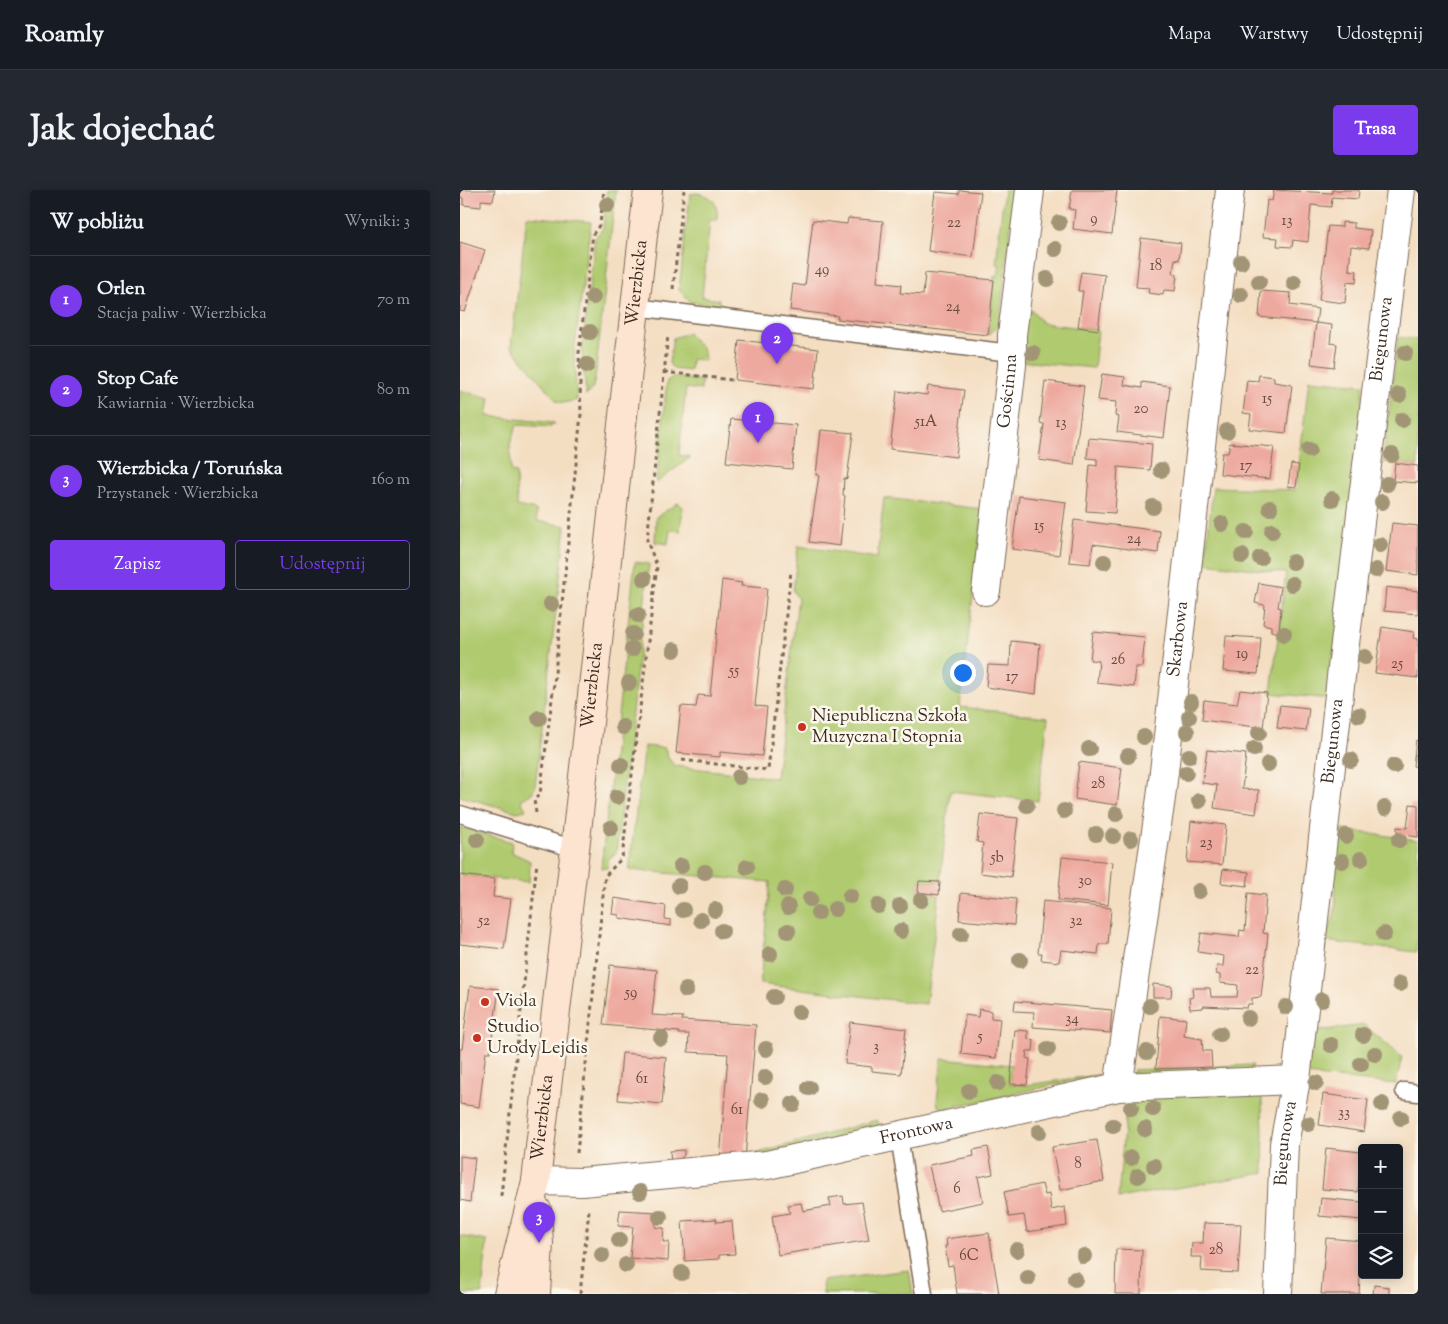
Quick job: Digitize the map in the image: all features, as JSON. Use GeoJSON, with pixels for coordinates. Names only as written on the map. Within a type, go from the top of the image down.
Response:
{"type":"FeatureCollection","features":[{"type":"Feature","properties":{"kind":"street","name":"Wierzbicka"},"geometry":{"type":"LineString","coordinates":[[508,1294],[536,1181],[648,190]]}},
{"type":"Feature","properties":{"kind":"street","name":"Gościnna"},"geometry":{"type":"LineString","coordinates":[[986,591],[1030,190]]}},
{"type":"Feature","properties":{"kind":"street","name":"Skarbowa"},"geometry":{"type":"LineString","coordinates":[[1118,1087],[1161,798],[1230,190]]}},
{"type":"Feature","properties":{"kind":"street","name":"Biegunowa"},"geometry":{"type":"LineString","coordinates":[[1278,1294],[1284,1144],[1296,1080],[1342,668],[1401,190]]}},
{"type":"Feature","properties":{"kind":"street","name":"Frontowa"},"geometry":{"type":"LineString","coordinates":[[536,1181],[582,1182],[767,1165],[1118,1087],[1296,1080]]}},
{"type":"Feature","properties":{"kind":"street","name":"Wierzbicka"},"geometry":{"type":"LineString","coordinates":[[536,1181],[539,1243],[536,1294]]}},
{"type":"Feature","properties":{"kind":"lane"},"geometry":{"type":"LineString","coordinates":[[635,307],[1011,353]]}},
{"type":"Feature","properties":{"kind":"lane"},"geometry":{"type":"LineString","coordinates":[[460,814],[575,849]]}},
{"type":"Feature","properties":{"kind":"lane"},"geometry":{"type":"LineString","coordinates":[[899,1136],[924,1294]]}},
{"type":"Feature","properties":{"kind":"path"},"geometry":{"type":"LineString","coordinates":[[500,1203],[539,838],[534,800],[540,794],[554,684],[581,414],[579,353],[593,234],[600,224],[604,190]]}},
{"type":"Feature","properties":{"kind":"path"},"geometry":{"type":"LineString","coordinates":[[580,1294],[590,1210],[582,1182],[577,1152],[605,876],[622,858],[657,566],[647,542],[684,190]]}},
{"type":"Feature","properties":{"kind":"path"},"geometry":{"type":"LineString","coordinates":[[664,372],[732,380]]}},
{"type":"Feature","properties":{"kind":"path"},"geometry":{"type":"LineString","coordinates":[[682,760],[768,770],[791,571]]}},
{"type":"Feature","properties":{"kind":"green space"},"geometry":{"type":"Polygon","coordinates":[[[607,190],[616,190],[595,378],[593,387],[586,396],[582,351],[595,238],[603,228],[607,190]]]}},
{"type":"Feature","properties":{"kind":"green space"},"geometry":{"type":"Polygon","coordinates":[[[1004,190],[1015,190],[1000,317],[997,327],[988,335],[994,276],[998,276],[1000,265],[996,264],[1004,190]]]}},
{"type":"Feature","properties":{"kind":"green space"},"geometry":{"type":"Polygon","coordinates":[[[697,193],[711,199],[717,209],[717,220],[710,220],[702,297],[719,300],[720,305],[690,302],[679,290],[690,194],[697,193]]]}},
{"type":"Feature","properties":{"kind":"green space"},"geometry":{"type":"Polygon","coordinates":[[[527,216],[591,222],[574,354],[577,400],[563,403],[557,401],[511,347],[527,216]]]}},
{"type":"Feature","properties":{"kind":"green space"},"geometry":{"type":"Polygon","coordinates":[[[1026,309],[1033,311],[1042,323],[1098,330],[1094,368],[1020,361],[1026,309]]]}},
{"type":"Feature","properties":{"kind":"green space"},"geometry":{"type":"Polygon","coordinates":[[[688,333],[702,348],[705,360],[692,359],[690,371],[673,369],[669,363],[673,338],[688,333]]]}},
{"type":"Feature","properties":{"kind":"green space"},"geometry":{"type":"Polygon","coordinates":[[[1398,337],[1418,340],[1418,466],[1383,462],[1398,337]]]}},
{"type":"Feature","properties":{"kind":"green space"},"geometry":{"type":"Polygon","coordinates":[[[673,377],[702,380],[701,390],[686,388],[679,455],[691,457],[656,483],[667,381],[673,377]]]}},
{"type":"Feature","properties":{"kind":"green space"},"geometry":{"type":"Polygon","coordinates":[[[1309,380],[1364,385],[1330,699],[1271,693],[1286,573],[1205,563],[1213,487],[1296,490],[1309,380]]]}},
{"type":"Feature","properties":{"kind":"green space"},"geometry":{"type":"Polygon","coordinates":[[[460,390],[490,398],[487,416],[554,423],[551,427],[517,425],[510,444],[511,471],[516,473],[517,506],[536,510],[537,521],[566,526],[535,787],[532,793],[521,800],[526,810],[517,812],[460,796],[460,390]]]}},
{"type":"Feature","properties":{"kind":"green space","name":"Niepubliczna Szkoła Muzyczna I Stopnia"},"geometry":{"type":"Polygon","coordinates":[[[884,498],[983,509],[960,707],[1048,717],[1038,801],[950,791],[940,882],[919,881],[918,892],[939,895],[926,1004],[760,984],[770,882],[629,870],[644,746],[665,748],[668,758],[675,766],[776,778],[798,598],[793,591],[798,546],[877,558],[884,498]]]}},
{"type":"Feature","properties":{"kind":"green space"},"geometry":{"type":"Polygon","coordinates":[[[678,503],[683,507],[680,531],[670,530],[668,544],[655,542],[656,517],[678,503]]]}},
{"type":"Feature","properties":{"kind":"green space"},"geometry":{"type":"Polygon","coordinates":[[[635,562],[649,564],[616,853],[608,859],[607,868],[601,868],[635,562]]]}},
{"type":"Feature","properties":{"kind":"green space"},"geometry":{"type":"Polygon","coordinates":[[[460,827],[512,842],[511,852],[530,861],[529,882],[460,875],[460,827]]]}},
{"type":"Feature","properties":{"kind":"green space"},"geometry":{"type":"Polygon","coordinates":[[[1336,829],[1418,840],[1418,929],[1416,952],[1323,941],[1333,919],[1336,903],[1332,856],[1336,829]]]}},
{"type":"Feature","properties":{"kind":"green space"},"geometry":{"type":"Polygon","coordinates":[[[1364,1025],[1402,1057],[1396,1084],[1306,1075],[1311,1032],[1364,1025]]]}},
{"type":"Feature","properties":{"kind":"green space"},"geometry":{"type":"Polygon","coordinates":[[[942,1058],[1012,1065],[1010,1084],[1027,1085],[1104,1074],[944,1109],[938,1106],[937,1100],[942,1058]]]}},
{"type":"Feature","properties":{"kind":"green space"},"geometry":{"type":"Polygon","coordinates":[[[1253,1065],[1249,1074],[1136,1075],[1133,1070],[1253,1065]]]}},
{"type":"Feature","properties":{"kind":"green space"},"geometry":{"type":"Polygon","coordinates":[[[1260,1094],[1262,1099],[1264,1173],[1118,1198],[1127,1096],[1260,1094]]]}},
{"type":"Feature","properties":{"kind":"green space"},"geometry":{"type":"Polygon","coordinates":[[[877,1120],[880,1125],[753,1159],[755,1154],[877,1120]]]}},
{"type":"Feature","properties":{"kind":"green space"},"geometry":{"type":"Polygon","coordinates":[[[460,1236],[487,1241],[482,1294],[460,1294],[460,1236]]]}},
{"type":"Feature","properties":{"kind":"green space"},"geometry":{"type":"Polygon","coordinates":[[[909,1270],[913,1294],[823,1294],[822,1281],[909,1270]]]}},
{"type":"Feature","properties":{"kind":"building"},"geometry":{"type":"Polygon","coordinates":[[[460,190],[495,190],[493,201],[481,200],[481,207],[463,205],[460,190]]]}},
{"type":"Feature","properties":{"kind":"building"},"geometry":{"type":"Polygon","coordinates":[[[959,190],[981,192],[973,257],[928,251],[935,192],[959,194],[959,190]]]}},
{"type":"Feature","properties":{"kind":"building"},"geometry":{"type":"Polygon","coordinates":[[[1072,190],[1117,190],[1112,234],[1073,229],[1075,210],[1069,209],[1072,190]]]}},
{"type":"Feature","properties":{"kind":"building"},"geometry":{"type":"Polygon","coordinates":[[[1274,190],[1332,193],[1332,190],[1359,190],[1358,199],[1332,197],[1331,207],[1311,205],[1308,242],[1293,240],[1292,247],[1277,246],[1278,238],[1263,237],[1267,200],[1272,201],[1274,190]]]}},
{"type":"Feature","properties":{"kind":"building"},"geometry":{"type":"Polygon","coordinates":[[[848,218],[883,221],[877,282],[901,285],[900,293],[923,295],[925,273],[994,280],[988,335],[837,319],[838,316],[790,310],[793,284],[805,286],[813,220],[847,224],[848,218]]]}},
{"type":"Feature","properties":{"kind":"building"},"geometry":{"type":"Polygon","coordinates":[[[1342,222],[1354,223],[1354,228],[1371,230],[1369,248],[1351,246],[1349,270],[1357,271],[1356,283],[1347,282],[1345,303],[1319,300],[1328,226],[1342,227],[1342,222]]]}},
{"type":"Feature","properties":{"kind":"building"},"geometry":{"type":"Polygon","coordinates":[[[1141,238],[1181,243],[1179,260],[1175,259],[1173,273],[1177,274],[1175,291],[1164,290],[1163,295],[1148,293],[1149,288],[1136,287],[1141,238]]]}},
{"type":"Feature","properties":{"kind":"building"},"geometry":{"type":"Polygon","coordinates":[[[460,242],[485,250],[465,312],[460,311],[460,242]]]}},
{"type":"Feature","properties":{"kind":"building"},"geometry":{"type":"Polygon","coordinates":[[[1081,272],[1105,275],[1098,330],[1078,327],[1083,291],[1078,291],[1081,272]]]}},
{"type":"Feature","properties":{"kind":"building"},"geometry":{"type":"Polygon","coordinates":[[[1261,291],[1291,293],[1290,305],[1318,309],[1316,323],[1259,317],[1261,291]]]}},
{"type":"Feature","properties":{"kind":"building"},"geometry":{"type":"Polygon","coordinates":[[[1316,323],[1332,325],[1330,343],[1337,344],[1334,367],[1311,364],[1316,323]]]}},
{"type":"Feature","properties":{"kind":"building"},"geometry":{"type":"Polygon","coordinates":[[[739,340],[818,349],[814,389],[735,380],[739,340]]]}},
{"type":"Feature","properties":{"kind":"building"},"geometry":{"type":"Polygon","coordinates":[[[1102,374],[1125,377],[1124,385],[1142,388],[1142,382],[1170,386],[1164,438],[1117,432],[1119,417],[1115,416],[1116,402],[1098,400],[1102,374]]]}},
{"type":"Feature","properties":{"kind":"building"},"geometry":{"type":"Polygon","coordinates":[[[1259,375],[1274,377],[1274,382],[1292,385],[1286,433],[1249,429],[1251,414],[1243,413],[1247,380],[1258,381],[1259,375]]]}},
{"type":"Feature","properties":{"kind":"building"},"geometry":{"type":"Polygon","coordinates":[[[1045,381],[1084,386],[1074,465],[1039,460],[1044,424],[1040,423],[1045,381]]]}},
{"type":"Feature","properties":{"kind":"building"},"geometry":{"type":"Polygon","coordinates":[[[928,386],[964,390],[956,457],[890,449],[897,391],[927,395],[928,386]]]}},
{"type":"Feature","properties":{"kind":"building"},"geometry":{"type":"Polygon","coordinates":[[[731,419],[796,425],[792,469],[726,462],[731,419]]]}},
{"type":"Feature","properties":{"kind":"building"},"geometry":{"type":"Polygon","coordinates":[[[821,430],[853,433],[847,479],[844,478],[843,495],[845,496],[840,546],[809,542],[819,475],[816,475],[821,430]]]}},
{"type":"Feature","properties":{"kind":"building"},"geometry":{"type":"Polygon","coordinates":[[[1089,438],[1152,444],[1150,470],[1118,467],[1115,513],[1086,511],[1090,465],[1097,466],[1097,459],[1087,458],[1089,438]]]}},
{"type":"Feature","properties":{"kind":"building"},"geometry":{"type":"Polygon","coordinates":[[[1230,443],[1274,447],[1270,479],[1220,474],[1222,453],[1228,453],[1230,443]]]}},
{"type":"Feature","properties":{"kind":"building"},"geometry":{"type":"Polygon","coordinates":[[[1395,463],[1418,466],[1418,483],[1393,481],[1395,463]]]}},
{"type":"Feature","properties":{"kind":"building"},"geometry":{"type":"Polygon","coordinates":[[[1291,464],[1299,465],[1296,487],[1288,486],[1291,464]]]}},
{"type":"Feature","properties":{"kind":"building"},"geometry":{"type":"Polygon","coordinates":[[[1019,496],[1066,502],[1059,555],[1012,549],[1019,496]]]}},
{"type":"Feature","properties":{"kind":"building"},"geometry":{"type":"Polygon","coordinates":[[[1074,520],[1160,531],[1158,553],[1093,544],[1090,564],[1069,562],[1074,520]]]}},
{"type":"Feature","properties":{"kind":"building"},"geometry":{"type":"Polygon","coordinates":[[[1392,523],[1418,526],[1418,575],[1386,571],[1392,523]]]}},
{"type":"Feature","properties":{"kind":"building"},"geometry":{"type":"Polygon","coordinates":[[[722,580],[742,583],[741,586],[767,588],[755,706],[767,707],[762,756],[720,752],[720,757],[676,753],[681,706],[696,707],[698,695],[710,696],[722,580]]]}},
{"type":"Feature","properties":{"kind":"building"},"geometry":{"type":"Polygon","coordinates":[[[1259,583],[1281,587],[1278,607],[1281,608],[1279,633],[1271,631],[1271,626],[1263,624],[1265,605],[1255,603],[1259,583]]]}},
{"type":"Feature","properties":{"kind":"building"},"geometry":{"type":"Polygon","coordinates":[[[1386,587],[1418,591],[1418,614],[1384,611],[1386,587]]]}},
{"type":"Feature","properties":{"kind":"building"},"geometry":{"type":"Polygon","coordinates":[[[1382,627],[1414,632],[1413,638],[1418,639],[1418,678],[1375,673],[1382,627]]]}},
{"type":"Feature","properties":{"kind":"building"},"geometry":{"type":"Polygon","coordinates":[[[1093,632],[1145,637],[1142,667],[1136,667],[1134,687],[1097,683],[1099,661],[1090,660],[1093,632]]]}},
{"type":"Feature","properties":{"kind":"building"},"geometry":{"type":"Polygon","coordinates":[[[1226,636],[1261,638],[1258,674],[1223,671],[1226,636]]]}},
{"type":"Feature","properties":{"kind":"building"},"geometry":{"type":"Polygon","coordinates":[[[1011,641],[1040,644],[1036,694],[986,687],[988,665],[1010,666],[1011,641]]]}},
{"type":"Feature","properties":{"kind":"building"},"geometry":{"type":"Polygon","coordinates":[[[1240,690],[1267,693],[1263,728],[1202,720],[1204,700],[1237,704],[1240,690]]]}},
{"type":"Feature","properties":{"kind":"building"},"geometry":{"type":"Polygon","coordinates":[[[1280,705],[1309,708],[1306,731],[1277,728],[1280,705]]]}},
{"type":"Feature","properties":{"kind":"building"},"geometry":{"type":"Polygon","coordinates":[[[1416,740],[1418,741],[1418,767],[1413,766],[1416,740]]]}},
{"type":"Feature","properties":{"kind":"building"},"geometry":{"type":"Polygon","coordinates":[[[1207,750],[1246,754],[1242,789],[1259,790],[1256,814],[1214,808],[1217,785],[1202,783],[1207,750]]]}},
{"type":"Feature","properties":{"kind":"building"},"geometry":{"type":"Polygon","coordinates":[[[1079,762],[1122,768],[1117,805],[1075,799],[1079,762]]]}},
{"type":"Feature","properties":{"kind":"building"},"geometry":{"type":"Polygon","coordinates":[[[1410,804],[1418,805],[1418,837],[1397,834],[1397,827],[1407,828],[1410,804]]]}},
{"type":"Feature","properties":{"kind":"building"},"geometry":{"type":"Polygon","coordinates":[[[980,814],[1018,818],[1011,877],[980,873],[983,843],[977,842],[980,814]]]}},
{"type":"Feature","properties":{"kind":"building"},"geometry":{"type":"Polygon","coordinates":[[[1191,821],[1226,825],[1222,865],[1187,862],[1191,821]]]}},
{"type":"Feature","properties":{"kind":"building"},"geometry":{"type":"Polygon","coordinates":[[[1062,857],[1112,862],[1108,905],[1058,900],[1062,857]]]}},
{"type":"Feature","properties":{"kind":"building"},"geometry":{"type":"Polygon","coordinates":[[[1223,869],[1249,872],[1247,886],[1221,883],[1223,869]]]}},
{"type":"Feature","properties":{"kind":"building"},"geometry":{"type":"Polygon","coordinates":[[[460,875],[495,879],[493,897],[511,899],[504,949],[460,944],[460,875]]]}},
{"type":"Feature","properties":{"kind":"building"},"geometry":{"type":"Polygon","coordinates":[[[919,881],[940,882],[939,895],[918,892],[919,881]]]}},
{"type":"Feature","properties":{"kind":"building"},"geometry":{"type":"Polygon","coordinates":[[[961,893],[1016,899],[1014,925],[959,920],[961,893]]]}},
{"type":"Feature","properties":{"kind":"building"},"geometry":{"type":"Polygon","coordinates":[[[1248,893],[1266,895],[1263,933],[1268,934],[1261,997],[1252,998],[1252,1004],[1248,1004],[1247,1008],[1203,1006],[1203,1008],[1190,1009],[1189,998],[1193,997],[1192,988],[1210,988],[1211,997],[1237,997],[1238,985],[1220,983],[1220,975],[1216,974],[1217,966],[1223,966],[1224,956],[1198,952],[1201,933],[1239,937],[1240,930],[1245,931],[1248,893]]]}},
{"type":"Feature","properties":{"kind":"building"},"geometry":{"type":"Polygon","coordinates":[[[614,898],[666,906],[665,919],[671,920],[671,926],[619,918],[619,915],[612,914],[614,898]]]}},
{"type":"Feature","properties":{"kind":"building"},"geometry":{"type":"Polygon","coordinates":[[[1043,901],[1111,908],[1108,944],[1099,944],[1098,954],[1061,950],[1059,962],[1041,960],[1042,953],[1038,953],[1043,901]]]}},
{"type":"Feature","properties":{"kind":"building"},"geometry":{"type":"Polygon","coordinates":[[[610,965],[657,970],[652,1015],[683,1017],[682,1020],[756,1025],[745,1159],[720,1161],[728,1054],[688,1052],[689,1034],[603,1025],[610,965]]]}},
{"type":"Feature","properties":{"kind":"building"},"geometry":{"type":"Polygon","coordinates":[[[1153,984],[1172,986],[1171,997],[1153,997],[1153,984]]]}},
{"type":"Feature","properties":{"kind":"building"},"geometry":{"type":"Polygon","coordinates":[[[470,986],[499,989],[490,1052],[486,1052],[479,1107],[460,1104],[460,1049],[462,1049],[470,986]]]}},
{"type":"Feature","properties":{"kind":"building"},"geometry":{"type":"Polygon","coordinates":[[[1015,1001],[1112,1010],[1110,1033],[1033,1027],[1034,1012],[1014,1011],[1015,1001]]]}},
{"type":"Feature","properties":{"kind":"building"},"geometry":{"type":"Polygon","coordinates":[[[979,1009],[991,1011],[991,1018],[1000,1019],[996,1058],[961,1054],[965,1015],[978,1017],[979,1009]]]}},
{"type":"Feature","properties":{"kind":"building"},"geometry":{"type":"Polygon","coordinates":[[[1160,1016],[1186,1019],[1184,1036],[1202,1039],[1203,1051],[1211,1051],[1212,1067],[1156,1069],[1160,1016]]]}},
{"type":"Feature","properties":{"kind":"building"},"geometry":{"type":"Polygon","coordinates":[[[850,1022],[906,1029],[901,1074],[872,1071],[872,1067],[845,1064],[850,1022]]]}},
{"type":"Feature","properties":{"kind":"building"},"geometry":{"type":"Polygon","coordinates":[[[1015,1030],[1028,1031],[1028,1039],[1034,1040],[1033,1051],[1027,1051],[1026,1058],[1030,1059],[1027,1085],[1010,1084],[1015,1030]]]}},
{"type":"Feature","properties":{"kind":"building"},"geometry":{"type":"Polygon","coordinates":[[[622,1053],[666,1057],[662,1104],[618,1100],[622,1053]]]}},
{"type":"Feature","properties":{"kind":"building"},"geometry":{"type":"Polygon","coordinates":[[[1323,1094],[1368,1100],[1364,1132],[1319,1125],[1323,1094]]]}},
{"type":"Feature","properties":{"kind":"building"},"geometry":{"type":"Polygon","coordinates":[[[1097,1140],[1104,1181],[1060,1190],[1052,1147],[1097,1140]]]}},
{"type":"Feature","properties":{"kind":"building"},"geometry":{"type":"Polygon","coordinates":[[[988,1147],[993,1174],[978,1177],[983,1202],[939,1211],[929,1165],[974,1156],[973,1150],[988,1147]]]}},
{"type":"Feature","properties":{"kind":"building"},"geometry":{"type":"Polygon","coordinates":[[[1326,1148],[1358,1152],[1358,1192],[1322,1189],[1326,1148]]]}},
{"type":"Feature","properties":{"kind":"building"},"geometry":{"type":"Polygon","coordinates":[[[684,1150],[684,1155],[676,1163],[671,1164],[670,1151],[684,1150]]]}},
{"type":"Feature","properties":{"kind":"building"},"geometry":{"type":"Polygon","coordinates":[[[460,1156],[475,1158],[470,1202],[460,1200],[460,1156]]]}},
{"type":"Feature","properties":{"kind":"building"},"geometry":{"type":"Polygon","coordinates":[[[1042,1184],[1045,1195],[1049,1194],[1051,1210],[1065,1207],[1067,1226],[1027,1232],[1024,1215],[1009,1217],[1004,1192],[1042,1184]]]}},
{"type":"Feature","properties":{"kind":"building"},"geometry":{"type":"Polygon","coordinates":[[[843,1196],[844,1204],[862,1202],[869,1240],[778,1255],[772,1216],[790,1213],[788,1205],[801,1203],[803,1211],[831,1206],[829,1198],[843,1196]]]}},
{"type":"Feature","properties":{"kind":"building"},"geometry":{"type":"Polygon","coordinates":[[[1321,1198],[1358,1202],[1358,1220],[1319,1216],[1321,1198]]]}},
{"type":"Feature","properties":{"kind":"building"},"geometry":{"type":"Polygon","coordinates":[[[620,1210],[657,1212],[655,1227],[664,1228],[663,1242],[669,1242],[668,1261],[630,1258],[633,1227],[618,1226],[620,1210]]]}},
{"type":"Feature","properties":{"kind":"building"},"geometry":{"type":"Polygon","coordinates":[[[717,1219],[716,1222],[732,1221],[735,1254],[719,1255],[719,1259],[685,1261],[682,1221],[717,1219]]]}},
{"type":"Feature","properties":{"kind":"building"},"geometry":{"type":"Polygon","coordinates":[[[1204,1223],[1241,1224],[1238,1273],[1201,1271],[1202,1257],[1191,1257],[1192,1243],[1203,1243],[1204,1223]]]}},
{"type":"Feature","properties":{"kind":"building"},"geometry":{"type":"Polygon","coordinates":[[[989,1233],[999,1294],[957,1294],[953,1265],[948,1266],[945,1246],[947,1246],[946,1239],[989,1233]]]}},
{"type":"Feature","properties":{"kind":"building"},"geometry":{"type":"Polygon","coordinates":[[[1326,1238],[1358,1241],[1359,1294],[1321,1294],[1326,1238]]]}},
{"type":"Feature","properties":{"kind":"building"},"geometry":{"type":"Polygon","coordinates":[[[1116,1249],[1142,1250],[1141,1294],[1115,1294],[1116,1249]]]}},
{"type":"Feature","properties":{"kind":"building"},"geometry":{"type":"Polygon","coordinates":[[[1374,1285],[1389,1287],[1389,1294],[1373,1294],[1374,1285]]]}},
{"type":"Feature","properties":{"kind":"place","name":"Stop Cafe"},"geometry":{"type":"Point","coordinates":[777,364]}},
{"type":"Feature","properties":{"kind":"place","name":"Orlen"},"geometry":{"type":"Point","coordinates":[758,443]}},
{"type":"Feature","properties":{"kind":"place","name":"Niepubliczna Szkoła Muzyczna I Stopnia"},"geometry":{"type":"Point","coordinates":[802,727]}},
{"type":"Feature","properties":{"kind":"place","name":"Viola"},"geometry":{"type":"Point","coordinates":[485,1002]}},
{"type":"Feature","properties":{"kind":"place","name":"Studio Urody Lejdis"},"geometry":{"type":"Point","coordinates":[477,1038]}},
{"type":"Feature","properties":{"kind":"place","name":"Wierzbicka / Toruńska"},"geometry":{"type":"Point","coordinates":[539,1243]}}]}
